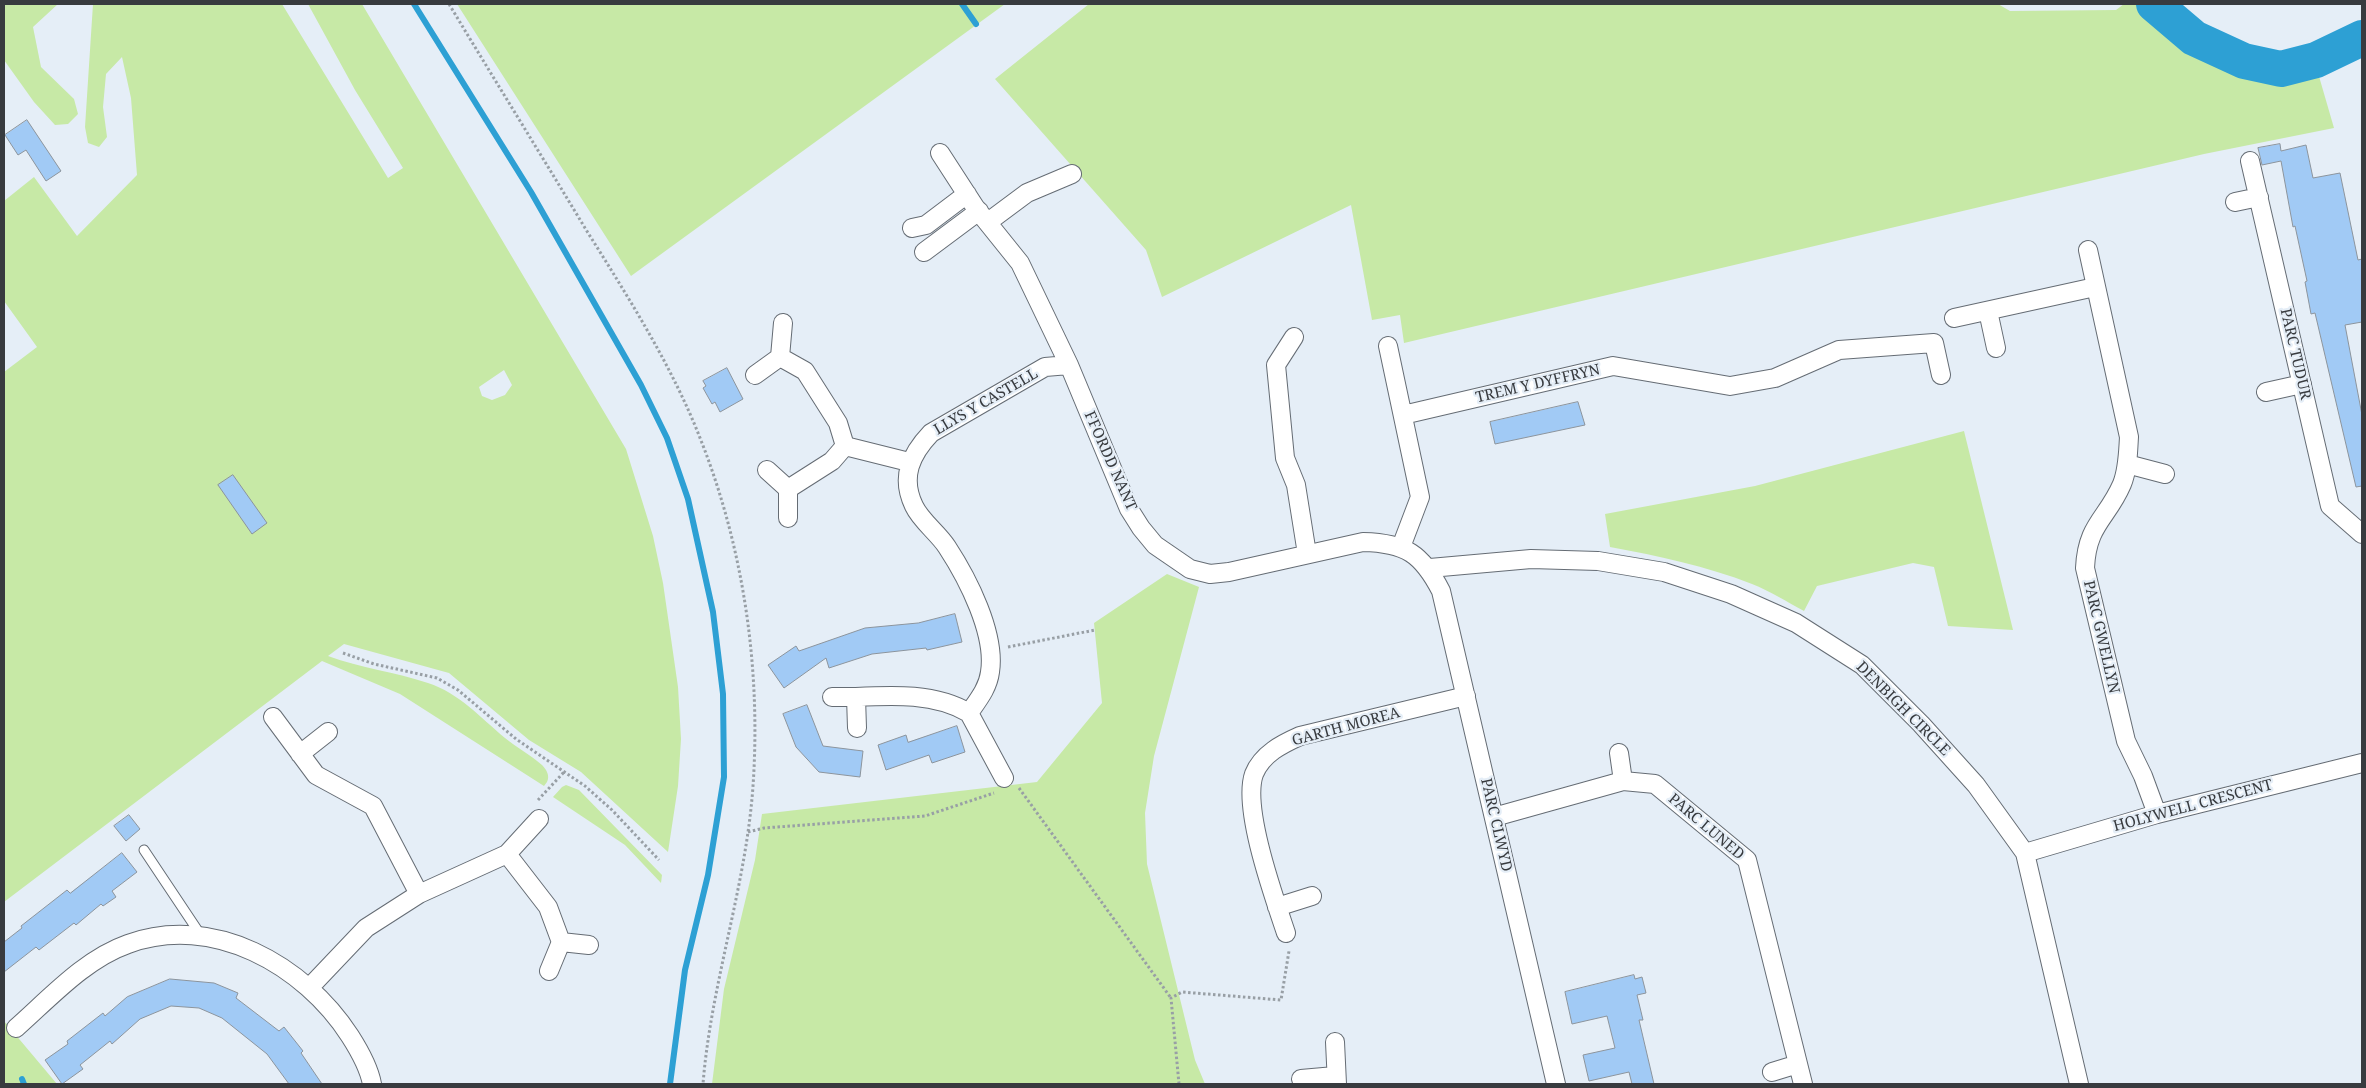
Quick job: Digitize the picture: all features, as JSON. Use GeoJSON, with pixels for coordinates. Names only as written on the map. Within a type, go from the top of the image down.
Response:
{"type":"FeatureCollection","features":[{"type":"Feature","properties":{"kind":"street","name":"FFORDD NANT"},"geometry":{"type":"LineString","coordinates":[[940,153],[983,217],[1020,262],[1069,365],[1129,509],[1155,545],[1190,569],[1210,574],[1229,572],[1363,542],[1384,542],[1401,547],[1418,556],[1430,568]]}},
{"type":"Feature","properties":{"kind":"street","name":"PARC TUDUR"},"geometry":{"type":"LineString","coordinates":[[2250,161],[2330,506],[2362,534]]}},
{"type":"Feature","properties":{"kind":"street"},"geometry":{"type":"LineString","coordinates":[[924,252],[1027,193],[1072,174]]}},
{"type":"Feature","properties":{"kind":"street"},"geometry":{"type":"LineString","coordinates":[[912,228],[926,225],[967,194]]}},
{"type":"Feature","properties":{"kind":"street"},"geometry":{"type":"LineString","coordinates":[[2236,202],[2259,197]]}},
{"type":"Feature","properties":{"kind":"street","name":"PARC GWELLYN"},"geometry":{"type":"LineString","coordinates":[[2088,250],[2129,437],[2127,464],[2123,482],[2111,504],[2093,528],[2086,550],[2085,568],[2126,741],[2143,776],[2157,814]]}},
{"type":"Feature","properties":{"kind":"street"},"geometry":{"type":"LineString","coordinates":[[1954,318],[2095,287]]}},
{"type":"Feature","properties":{"kind":"street"},"geometry":{"type":"LineString","coordinates":[[1988,311],[1996,348]]}},
{"type":"Feature","properties":{"kind":"street"},"geometry":{"type":"LineString","coordinates":[[755,375],[780,357],[783,324]]}},
{"type":"Feature","properties":{"kind":"street"},"geometry":{"type":"LineString","coordinates":[[1294,337],[1268,366],[1285,458],[1296,485],[1307,554]]}},
{"type":"Feature","properties":{"kind":"street","name":"TREM Y DYFFRYN"},"geometry":{"type":"LineString","coordinates":[[1403,415],[1613,366],[1730,386],[1775,378],[1839,350],[1934,343],[1942,376]]}},
{"type":"Feature","properties":{"kind":"street"},"geometry":{"type":"LineString","coordinates":[[1388,346],[1420,497],[1401,547]]}},
{"type":"Feature","properties":{"kind":"street"},"geometry":{"type":"LineString","coordinates":[[780,357],[805,371],[838,423],[845,446]]}},
{"type":"Feature","properties":{"kind":"street","name":"LLYS Y CASTELL"},"geometry":{"type":"LineString","coordinates":[[909,462],[918,446],[930,433],[1045,367],[1069,365]]}},
{"type":"Feature","properties":{"kind":"street"},"geometry":{"type":"LineString","coordinates":[[2266,392],[2302,384]]}},
{"type":"Feature","properties":{"kind":"street"},"geometry":{"type":"LineString","coordinates":[[845,446],[909,462],[909,486],[914,506],[948,548],[972,594],[983,620],[991,651],[990,673],[984,692],[969,713]]}},
{"type":"Feature","properties":{"kind":"street"},"geometry":{"type":"LineString","coordinates":[[788,489],[832,461],[845,446]]}},
{"type":"Feature","properties":{"kind":"street"},"geometry":{"type":"LineString","coordinates":[[2127,464],[2165,474]]}},
{"type":"Feature","properties":{"kind":"street"},"geometry":{"type":"LineString","coordinates":[[767,470],[788,489],[788,518]]}},
{"type":"Feature","properties":{"kind":"street","name":"DENBIGH CIRCLE"},"geometry":{"type":"LineString","coordinates":[[1430,568],[1531,559],[1598,561],[1664,572],[1731,594],[1796,622],[1862,665],[1921,724],[1976,785],[2025,853],[2079,1084]]}},
{"type":"Feature","properties":{"kind":"street","name":"PARC CLWYD"},"geometry":{"type":"LineString","coordinates":[[1430,568],[1442,591],[1556,1084]]}},
{"type":"Feature","properties":{"kind":"street"},"geometry":{"type":"LineString","coordinates":[[832,697],[895,695],[957,705],[969,713],[1004,778]]}},
{"type":"Feature","properties":{"kind":"street","name":"GARTH MOREA"},"geometry":{"type":"LineString","coordinates":[[1286,933],[1252,816],[1250,794],[1255,772],[1268,754],[1280,745],[1300,736],[1466,696]]}},
{"type":"Feature","properties":{"kind":"street"},"geometry":{"type":"LineString","coordinates":[[856,697],[857,728]]}},
{"type":"Feature","properties":{"kind":"street"},"geometry":{"type":"LineString","coordinates":[[273,718],[316,775],[373,806],[419,894]]}},
{"type":"Feature","properties":{"kind":"street"},"geometry":{"type":"LineString","coordinates":[[300,754],[328,732]]}},
{"type":"Feature","properties":{"kind":"street"},"geometry":{"type":"LineString","coordinates":[[1619,753],[1623,781]]}},
{"type":"Feature","properties":{"kind":"street","name":"HOLYWELL CRESCENT"},"geometry":{"type":"LineString","coordinates":[[2025,853],[2157,814],[2362,763]]}},
{"type":"Feature","properties":{"kind":"street","name":"PARC LUNED"},"geometry":{"type":"LineString","coordinates":[[1494,817],[1623,781],[1655,784],[1747,860],[1803,1084]]}},
{"type":"Feature","properties":{"kind":"street"},"geometry":{"type":"LineString","coordinates":[[309,988],[366,928],[419,894],[507,854],[539,819]]}},
{"type":"Feature","properties":{"kind":"street"},"geometry":{"type":"LineString","coordinates":[[507,854],[548,907],[561,942],[549,971]]}},
{"type":"Feature","properties":{"kind":"street"},"geometry":{"type":"LineString","coordinates":[[1277,906],[1312,896]]}},
{"type":"Feature","properties":{"kind":"street"},"geometry":{"type":"LineString","coordinates":[[16,1028],[91,964],[127,944],[147,938],[170,935],[202,937],[246,947],[272,960],[309,988],[339,1020],[358,1049],[369,1083]]}},
{"type":"Feature","properties":{"kind":"street"},"geometry":{"type":"LineString","coordinates":[[561,942],[589,944]]}},
{"type":"Feature","properties":{"kind":"street"},"geometry":{"type":"LineString","coordinates":[[1301,1079],[1336,1080],[1335,1042]]}},
{"type":"Feature","properties":{"kind":"street"},"geometry":{"type":"LineString","coordinates":[[1772,1072],[1798,1064]]}},
{"type":"Feature","properties":{"kind":"lane"},"geometry":{"type":"LineString","coordinates":[[144,850],[202,937]]}},
{"type":"Feature","properties":{"kind":"path"},"geometry":{"type":"LineString","coordinates":[[449,4],[634,306],[680,394],[715,478],[742,580],[750,637],[754,696],[753,786],[748,832],[714,994],[703,1084]]}},
{"type":"Feature","properties":{"kind":"path"},"geometry":{"type":"LineString","coordinates":[[991,651],[1095,630]]}},
{"type":"Feature","properties":{"kind":"path"},"geometry":{"type":"LineString","coordinates":[[343,653],[374,664],[437,678],[458,690],[516,738],[565,771],[612,810],[659,860]]}},
{"type":"Feature","properties":{"kind":"path"},"geometry":{"type":"LineString","coordinates":[[539,819],[534,804],[565,771]]}},
{"type":"Feature","properties":{"kind":"path"},"geometry":{"type":"LineString","coordinates":[[748,832],[764,828],[925,816],[994,793],[1004,778],[1014,782],[1170,998],[1179,1084]]}},
{"type":"Feature","properties":{"kind":"path"},"geometry":{"type":"LineString","coordinates":[[1170,998],[1182,992],[1280,1000],[1289,952],[1286,933]]}},
{"type":"Feature","properties":{"kind":"green space"},"geometry":{"type":"Polygon","coordinates":[[[4,4],[58,4],[33,27],[41,67],[74,99],[78,114],[68,124],[55,125],[34,102],[4,60],[4,4]]]}},
{"type":"Feature","properties":{"kind":"green space"},"geometry":{"type":"Polygon","coordinates":[[[93,4],[282,4],[388,178],[403,168],[355,90],[308,4],[362,4],[626,449],[653,536],[663,583],[678,687],[681,739],[678,786],[668,852],[581,772],[529,740],[449,673],[344,644],[328,656],[416,679],[450,693],[510,742],[542,765],[548,773],[547,782],[544,786],[400,694],[322,661],[4,902],[4,372],[37,347],[4,301],[4,201],[34,177],[77,236],[137,175],[131,98],[122,57],[106,74],[103,107],[107,137],[99,147],[88,143],[85,127],[93,4]],[[504,370],[479,387],[482,396],[492,400],[505,395],[512,385],[504,370]]]}},
{"type":"Feature","properties":{"kind":"green space"},"geometry":{"type":"Polygon","coordinates":[[[457,4],[1005,4],[631,276],[457,4]]]}},
{"type":"Feature","properties":{"kind":"green space"},"geometry":{"type":"Polygon","coordinates":[[[1089,4],[1998,4],[2010,11],[2116,10],[2124,4],[2139,4],[2167,33],[2222,64],[2256,80],[2285,76],[2316,66],[2334,128],[2204,154],[1404,343],[1400,315],[1372,320],[1351,205],[1162,297],[1146,250],[995,79],[1089,4]]]}},
{"type":"Feature","properties":{"kind":"green space"},"geometry":{"type":"Polygon","coordinates":[[[1964,431],[2013,630],[1948,626],[1934,567],[1913,563],[1817,586],[1804,611],[1752,584],[1717,572],[1682,562],[1610,547],[1605,514],[1755,486],[1964,431]]]}},
{"type":"Feature","properties":{"kind":"green space"},"geometry":{"type":"Polygon","coordinates":[[[1167,574],[1199,587],[1154,756],[1145,813],[1147,864],[1195,1060],[1205,1084],[712,1084],[724,989],[755,860],[762,814],[1037,782],[1102,703],[1094,623],[1167,574]]]}},
{"type":"Feature","properties":{"kind":"green space"},"geometry":{"type":"Polygon","coordinates":[[[566,785],[579,790],[662,875],[661,883],[625,845],[553,797],[566,785]]]}},
{"type":"Feature","properties":{"kind":"green space"},"geometry":{"type":"Polygon","coordinates":[[[4,1021],[57,1084],[4,1084],[4,1021]]]}},
{"type":"Feature","properties":{"kind":"building"},"geometry":{"type":"Polygon","coordinates":[[[27,120],[61,171],[46,181],[26,150],[18,155],[5,135],[27,120]]]}},
{"type":"Feature","properties":{"kind":"building"},"geometry":{"type":"Polygon","coordinates":[[[2280,144],[2281,151],[2306,145],[2313,178],[2340,173],[2358,260],[2362,259],[2362,322],[2345,325],[2362,415],[2362,486],[2356,487],[2315,313],[2311,314],[2305,282],[2307,281],[2295,226],[2293,227],[2281,161],[2262,165],[2258,148],[2280,144]]]}},
{"type":"Feature","properties":{"kind":"building"},"geometry":{"type":"Polygon","coordinates":[[[727,368],[743,399],[720,412],[715,402],[712,404],[703,388],[706,386],[703,381],[727,368]]]}},
{"type":"Feature","properties":{"kind":"building"},"geometry":{"type":"Polygon","coordinates":[[[1578,402],[1585,425],[1495,444],[1490,422],[1578,402]]]}},
{"type":"Feature","properties":{"kind":"building"},"geometry":{"type":"Polygon","coordinates":[[[233,475],[267,523],[252,534],[218,485],[233,475]]]}},
{"type":"Feature","properties":{"kind":"building"},"geometry":{"type":"Polygon","coordinates":[[[955,614],[962,642],[927,650],[926,648],[872,654],[829,668],[826,658],[784,688],[768,665],[796,646],[799,651],[865,628],[918,623],[955,614]]]}},
{"type":"Feature","properties":{"kind":"building"},"geometry":{"type":"Polygon","coordinates":[[[807,705],[823,746],[863,751],[860,777],[819,772],[796,747],[783,714],[807,705]]]}},
{"type":"Feature","properties":{"kind":"building"},"geometry":{"type":"Polygon","coordinates":[[[957,726],[965,752],[932,763],[929,755],[886,770],[878,745],[906,735],[908,742],[957,726]]]}},
{"type":"Feature","properties":{"kind":"building"},"geometry":{"type":"Polygon","coordinates":[[[129,815],[140,829],[126,841],[114,826],[129,815]]]}},
{"type":"Feature","properties":{"kind":"building"},"geometry":{"type":"Polygon","coordinates":[[[122,853],[137,872],[112,891],[116,897],[103,906],[101,904],[76,925],[74,923],[39,950],[36,947],[4,972],[4,942],[22,928],[21,926],[67,890],[70,893],[122,853]]]}},
{"type":"Feature","properties":{"kind":"building"},"geometry":{"type":"Polygon","coordinates":[[[1634,975],[1635,979],[1642,977],[1646,993],[1637,995],[1643,1020],[1639,1020],[1654,1084],[1632,1084],[1629,1072],[1589,1081],[1583,1055],[1615,1048],[1607,1016],[1572,1024],[1565,992],[1634,975]]]}},
{"type":"Feature","properties":{"kind":"building"},"geometry":{"type":"Polygon","coordinates":[[[170,979],[214,983],[238,993],[236,998],[279,1031],[284,1027],[303,1051],[301,1053],[322,1084],[289,1084],[267,1054],[222,1018],[199,1008],[171,1006],[140,1019],[112,1044],[110,1041],[80,1065],[83,1069],[62,1084],[45,1060],[68,1044],[67,1041],[103,1013],[105,1016],[127,997],[170,979]]]}},
{"type":"Feature","properties":{"kind":"waterway"},"geometry":{"type":"LineString","coordinates":[[414,4],[531,192],[641,385],[667,438],[688,499],[713,612],[723,694],[724,777],[708,875],[685,970],[670,1084]]}},
{"type":"Feature","properties":{"kind":"waterway"},"geometry":{"type":"LineString","coordinates":[[962,4],[976,24]]}},
{"type":"Feature","properties":{"kind":"waterway"},"geometry":{"type":"LineString","coordinates":[[2154,4],[2194,38],[2244,61],[2281,69],[2316,60],[2362,38]]}},
{"type":"Feature","properties":{"kind":"waterway"},"geometry":{"type":"LineString","coordinates":[[22,1079],[24,1084]]}}]}
